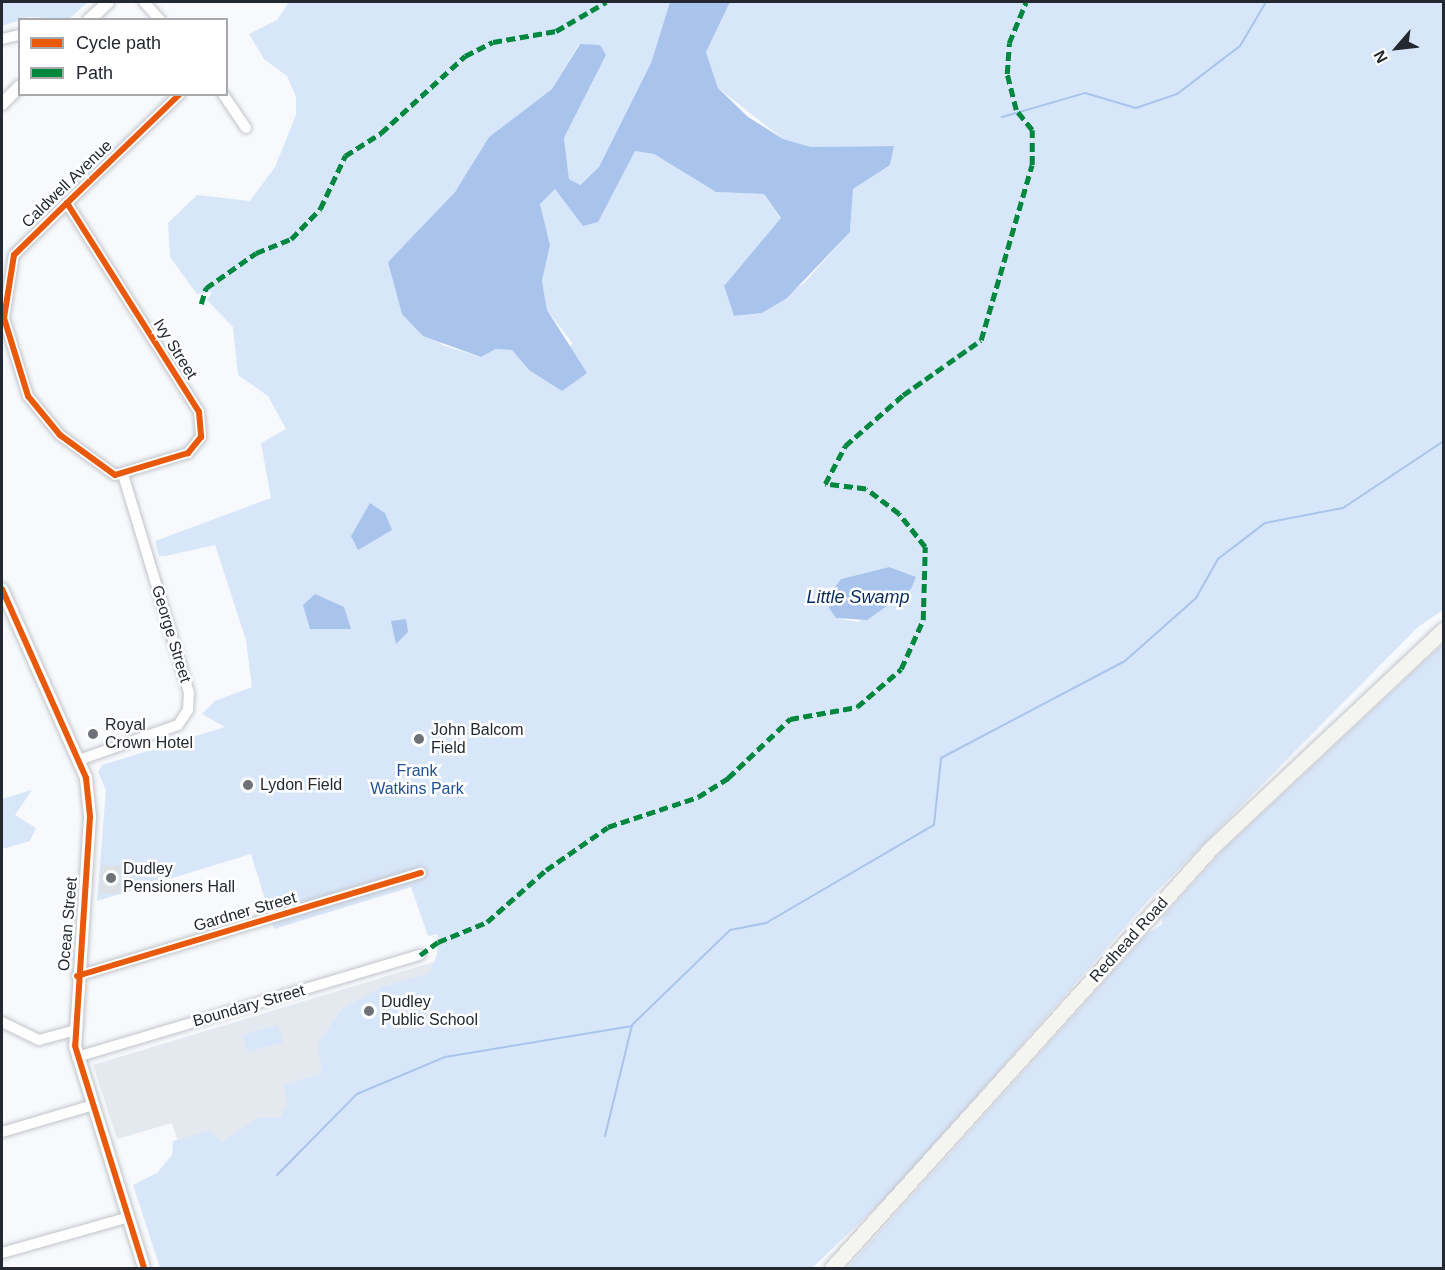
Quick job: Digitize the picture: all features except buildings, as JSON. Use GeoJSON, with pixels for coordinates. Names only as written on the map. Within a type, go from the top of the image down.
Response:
{"type":"FeatureCollection","features":[{"type":"Feature","properties":{"kind":"main road","name":"Redhead Road"},"geometry":{"type":"LineString","coordinates":[[832,1269],[1212,848],[1443,629]]}},
{"type":"Feature","properties":{"kind":"street"},"geometry":{"type":"LineString","coordinates":[[91,18],[108,2]]}},
{"type":"Feature","properties":{"kind":"street"},"geometry":{"type":"LineString","coordinates":[[144,2],[158,18]]}},
{"type":"Feature","properties":{"kind":"street"},"geometry":{"type":"LineString","coordinates":[[2,39],[18,36]]}},
{"type":"Feature","properties":{"kind":"street"},"geometry":{"type":"LineString","coordinates":[[2,104],[18,88]]}},
{"type":"Feature","properties":{"kind":"street","name":"Caldwell Avenue"},"geometry":{"type":"LineString","coordinates":[[123,474],[115,475],[60,435],[28,396],[4,318],[14,255],[178,96]]}},
{"type":"Feature","properties":{"kind":"street"},"geometry":{"type":"LineString","coordinates":[[224,96],[246,128]]}},
{"type":"Feature","properties":{"kind":"street","name":"Ivy Street"},"geometry":{"type":"LineString","coordinates":[[67,203],[203,427],[188,453],[123,474]]}},
{"type":"Feature","properties":{"kind":"street","name":"George Street"},"geometry":{"type":"LineString","coordinates":[[79,760],[172,728],[188,710],[189,693],[123,474]]}},
{"type":"Feature","properties":{"kind":"street","name":"Ocean Street"},"geometry":{"type":"LineString","coordinates":[[2,589],[79,760],[90,817],[73,1031],[77,1057],[144,1269]]}},
{"type":"Feature","properties":{"kind":"street","name":"Gardner Street"},"geometry":{"type":"LineString","coordinates":[[77,976],[421,873]]}},
{"type":"Feature","properties":{"kind":"street","name":"Boundary Street"},"geometry":{"type":"LineString","coordinates":[[77,1057],[420,955]]}},
{"type":"Feature","properties":{"kind":"street"},"geometry":{"type":"LineString","coordinates":[[2,1022],[39,1040],[73,1031]]}},
{"type":"Feature","properties":{"kind":"street"},"geometry":{"type":"LineString","coordinates":[[2,1132],[93,1105]]}},
{"type":"Feature","properties":{"kind":"street"},"geometry":{"type":"LineString","coordinates":[[2,1253],[129,1217]]}},
{"type":"Feature","properties":{"kind":"shaded area","name":"Dudley Public School"},"geometry":{"type":"Polygon","coordinates":[[[450,957],[484,1069],[184,1162],[172,1123],[117,1139],[93,1065],[450,957]]]}},
{"type":"Feature","properties":{"kind":"green space"},"geometry":{"type":"Polygon","coordinates":[[[2,2],[88,2],[70,18],[18,18],[18,21],[2,26],[2,2]]]}},
{"type":"Feature","properties":{"kind":"green space","name":"Frank Watkins Park"},"geometry":{"type":"Polygon","coordinates":[[[289,2],[670,2],[651,63],[599,167],[579,185],[569,179],[564,138],[606,55],[579,44],[552,89],[489,137],[455,192],[388,262],[442,345],[481,357],[496,349],[512,350],[529,370],[573,344],[547,310],[542,281],[550,245],[540,204],[546,193],[554,189],[569,202],[583,226],[601,208],[635,151],[654,154],[716,192],[764,194],[781,219],[724,286],[734,316],[762,313],[804,283],[850,232],[853,188],[890,164],[894,146],[811,147],[783,139],[718,88],[706,52],[730,2],[1443,2],[1443,610],[1418,627],[1153,895],[898,1186],[812,1268],[160,1268],[133,1185],[157,1173],[172,1155],[173,1141],[210,1131],[222,1142],[258,1118],[280,1118],[288,1102],[283,1086],[322,1073],[318,1043],[342,1009],[382,987],[430,973],[437,954],[438,934],[428,936],[411,887],[274,929],[251,854],[97,901],[106,790],[98,772],[102,765],[225,727],[202,714],[215,701],[252,687],[246,640],[215,545],[159,556],[155,541],[271,498],[261,443],[286,429],[268,396],[238,375],[233,327],[207,300],[212,292],[197,294],[170,257],[168,223],[197,195],[250,201],[275,167],[296,115],[296,97],[287,76],[264,59],[249,34],[277,20],[289,2]],[[889,567],[841,579],[836,618],[858,622],[900,598],[889,567]]]}},
{"type":"Feature","properties":{"kind":"green space"},"geometry":{"type":"Polygon","coordinates":[[[1443,644],[1443,1268],[847,1268],[1146,935],[1162,924],[1162,918],[1224,849],[1443,644]]]}},
{"type":"Feature","properties":{"kind":"green space"},"geometry":{"type":"Polygon","coordinates":[[[32,790],[15,815],[36,828],[30,841],[2,849],[2,799],[32,790]]]}},
{"type":"Feature","properties":{"kind":"green space"},"geometry":{"type":"Polygon","coordinates":[[[278,1025],[283,1042],[247,1053],[242,1035],[278,1025]]]}},
{"type":"Feature","properties":{"kind":"water"},"geometry":{"type":"Polygon","coordinates":[[[670,2],[730,2],[706,52],[718,88],[748,117],[783,139],[811,147],[894,146],[890,165],[853,189],[850,232],[787,298],[762,313],[734,316],[724,286],[781,218],[764,194],[716,192],[654,154],[635,151],[598,222],[583,226],[555,189],[540,204],[550,245],[542,281],[547,310],[587,373],[562,391],[529,370],[512,350],[496,349],[481,357],[423,336],[402,314],[388,262],[455,192],[489,137],[552,89],[580,44],[600,45],[606,55],[564,138],[569,179],[580,185],[599,167],[651,63],[670,2]]]}},
{"type":"Feature","properties":{"kind":"water"},"geometry":{"type":"Polygon","coordinates":[[[370,503],[385,513],[392,530],[358,550],[351,536],[370,503]]]}},
{"type":"Feature","properties":{"kind":"water","name":"Little Swamp"},"geometry":{"type":"Polygon","coordinates":[[[889,567],[916,577],[911,589],[867,620],[836,618],[829,608],[830,594],[841,579],[889,567]]]}},
{"type":"Feature","properties":{"kind":"water"},"geometry":{"type":"Polygon","coordinates":[[[315,594],[344,607],[351,629],[310,629],[303,605],[315,594]]]}},
{"type":"Feature","properties":{"kind":"water"},"geometry":{"type":"Polygon","coordinates":[[[406,619],[408,632],[396,644],[391,621],[406,619]]]}},
{"type":"Feature","properties":{"kind":"waterway"},"geometry":{"type":"LineString","coordinates":[[1002,117],[1085,93],[1136,108],[1177,94],[1240,46],[1266,2]]}},
{"type":"Feature","properties":{"kind":"waterway"},"geometry":{"type":"LineString","coordinates":[[605,1136],[632,1025],[730,930],[766,923],[934,825],[941,758],[1125,661],[1196,598],[1218,559],[1265,523],[1343,508],[1444,441]]}},
{"type":"Feature","properties":{"kind":"waterway"},"geometry":{"type":"LineString","coordinates":[[277,1175],[357,1094],[445,1057],[632,1026]]}},
{"type":"Feature","properties":{"kind":"marked path"},"geometry":{"type":"LineString","coordinates":[[201,304],[206,288],[256,253],[291,239],[320,209],[345,156],[381,133],[465,56],[493,42],[556,31],[606,2]]}},
{"type":"Feature","properties":{"kind":"marked path"},"geometry":{"type":"LineString","coordinates":[[420,955],[438,942],[487,922],[546,870],[608,827],[698,797],[728,778],[790,719],[857,707],[901,669],[923,620],[925,547],[899,514],[866,489],[825,484],[845,446],[903,395],[981,340],[1032,165],[1032,130],[1016,110],[1007,74],[1009,43],[1026,2]]}},
{"type":"Feature","properties":{"kind":"cycle path"},"geometry":{"type":"LineString","coordinates":[[67,203],[178,96]]}},
{"type":"Feature","properties":{"kind":"cycle path"},"geometry":{"type":"LineString","coordinates":[[67,203],[199,412],[201,437],[188,453],[115,475],[60,435],[28,396],[4,318],[14,255],[67,203]]}},
{"type":"Feature","properties":{"kind":"cycle path"},"geometry":{"type":"LineString","coordinates":[[2,589],[86,778],[90,817],[75,1046],[144,1268]]}},
{"type":"Feature","properties":{"kind":"cycle path"},"geometry":{"type":"LineString","coordinates":[[77,976],[421,873]]}},
{"type":"Feature","properties":{"kind":"place","name":"Royal Crown Hotel"},"geometry":{"type":"Point","coordinates":[93,734]}},
{"type":"Feature","properties":{"kind":"place","name":"John Balcom Field"},"geometry":{"type":"Point","coordinates":[419,739]}},
{"type":"Feature","properties":{"kind":"place","name":"Lydon Field"},"geometry":{"type":"Point","coordinates":[248,785]}},
{"type":"Feature","properties":{"kind":"place","name":"Dudley Pensioners Hall"},"geometry":{"type":"Point","coordinates":[111,878]}},
{"type":"Feature","properties":{"kind":"place","name":"Dudley Public School"},"geometry":{"type":"Point","coordinates":[369,1011]}}]}
